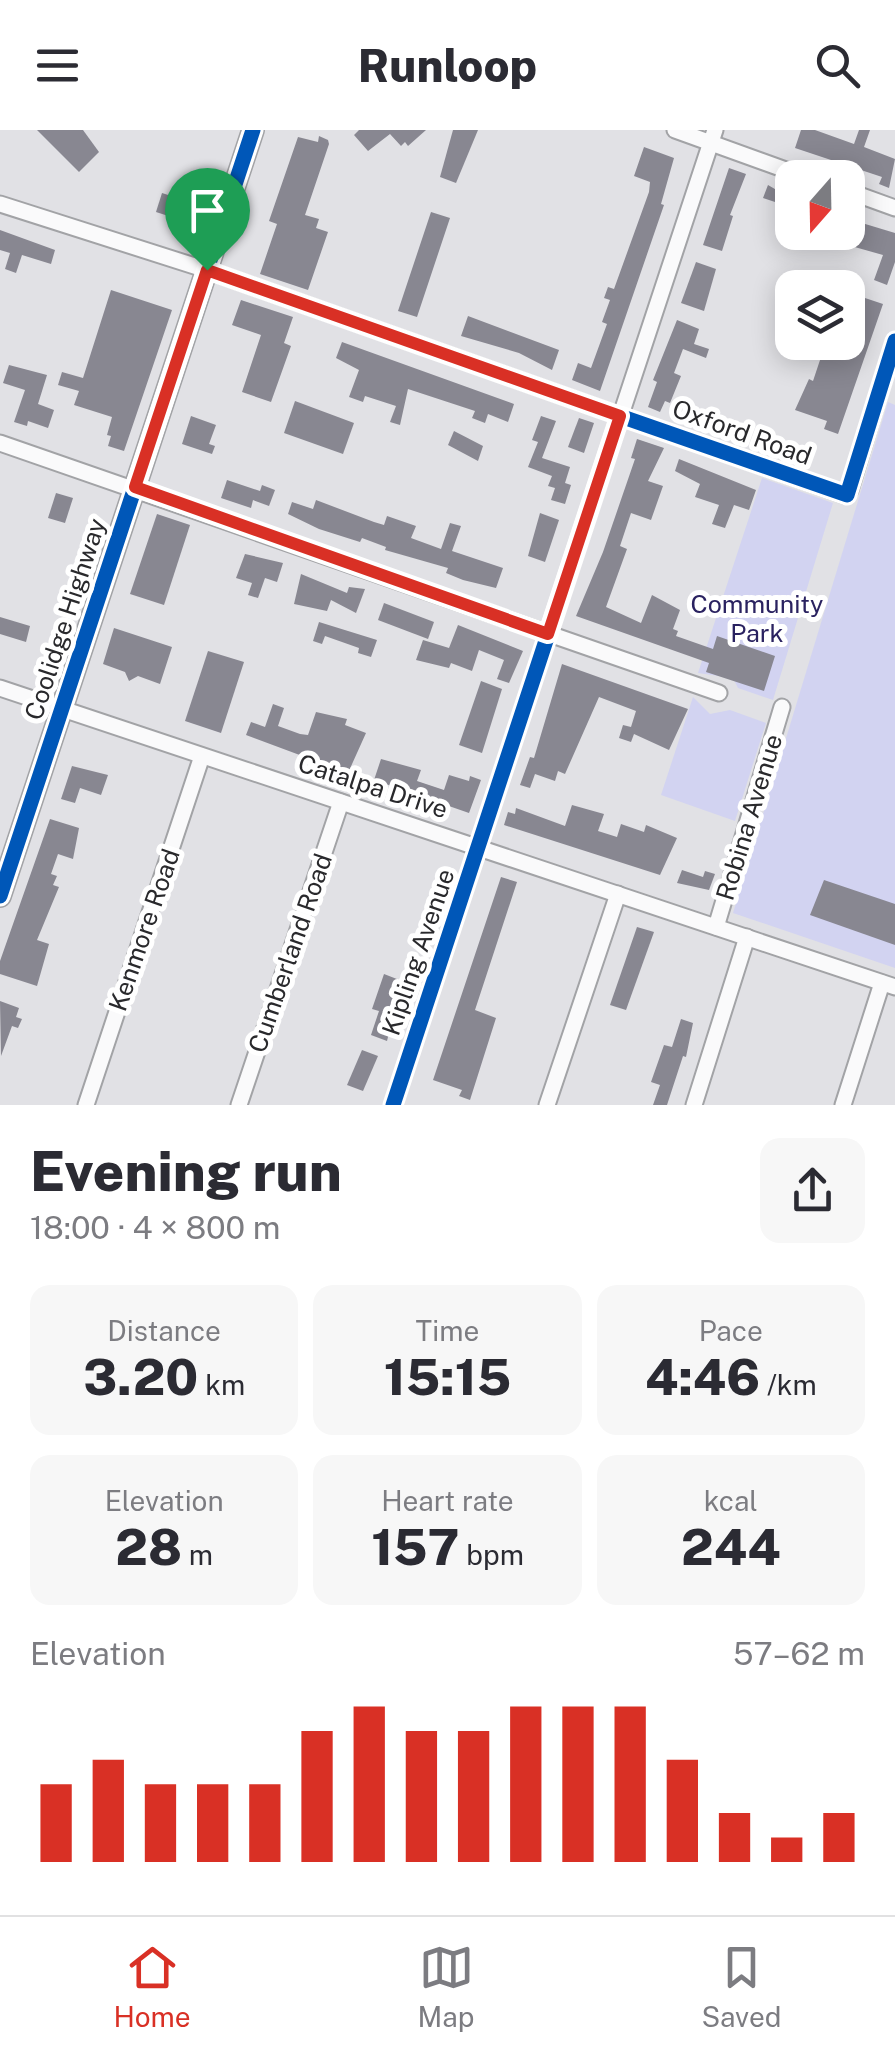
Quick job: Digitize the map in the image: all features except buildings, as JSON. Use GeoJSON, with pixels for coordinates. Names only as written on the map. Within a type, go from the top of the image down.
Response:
{"type":"FeatureCollection","features":[{"type":"Feature","properties":{"kind":"main road","name":"Coolidge Highway"},"geometry":{"type":"LineString","coordinates":[[0,896],[253,130]]}},
{"type":"Feature","properties":{"kind":"street"},"geometry":{"type":"LineString","coordinates":[[675,130],[713,136],[775,163]]}},
{"type":"Feature","properties":{"kind":"street","name":"Kipling Avenue"},"geometry":{"type":"LineString","coordinates":[[393,1105],[713,136]]}},
{"type":"Feature","properties":{"kind":"street"},"geometry":{"type":"LineString","coordinates":[[865,198],[895,208]]}},
{"type":"Feature","properties":{"kind":"street","name":"Oxford Road"},"geometry":{"type":"LineString","coordinates":[[0,204],[207,270],[846,495],[895,341]]}},
{"type":"Feature","properties":{"kind":"street"},"geometry":{"type":"LineString","coordinates":[[0,443],[719,692]]}},
{"type":"Feature","properties":{"kind":"street","name":"Catalpa Drive"},"geometry":{"type":"LineString","coordinates":[[0,688],[888,985]]}},
{"type":"Feature","properties":{"kind":"street","name":"Robina Avenue"},"geometry":{"type":"LineString","coordinates":[[716,927],[782,707]]}},
{"type":"Feature","properties":{"kind":"street","name":"Kenmore Road"},"geometry":{"type":"LineString","coordinates":[[86,1105],[202,756]]}},
{"type":"Feature","properties":{"kind":"street","name":"Cumberland Road"},"geometry":{"type":"LineString","coordinates":[[240,1105],[341,802]]}},
{"type":"Feature","properties":{"kind":"street"},"geometry":{"type":"LineString","coordinates":[[547,1105],[618,894]]}},
{"type":"Feature","properties":{"kind":"street","name":"Robina Avenue"},"geometry":{"type":"LineString","coordinates":[[694,1105],[747,937]]}},
{"type":"Feature","properties":{"kind":"street"},"geometry":{"type":"LineString","coordinates":[[843,1105],[888,985]]}},
{"type":"Feature","properties":{"kind":"green space","name":"Community Park"},"geometry":{"type":"Polygon","coordinates":[[[888,402],[895,405],[895,968],[733,913],[888,402]]]}},
{"type":"Feature","properties":{"kind":"green space","name":"Community Park"},"geometry":{"type":"Polygon","coordinates":[[[762,478],[833,503],[773,700],[738,688],[733,678],[698,673],[762,478]]]}},
{"type":"Feature","properties":{"kind":"green space","name":"Community Park"},"geometry":{"type":"Polygon","coordinates":[[[693,697],[710,714],[730,710],[766,723],[735,821],[661,795],[693,697]]]}},
{"type":"Feature","properties":{"kind":"cycle path"},"geometry":{"type":"LineString","coordinates":[[0,896],[253,130]]}},
{"type":"Feature","properties":{"kind":"cycle path"},"geometry":{"type":"LineString","coordinates":[[393,1105],[620,416],[847,495],[895,341]]}},
{"type":"Feature","properties":{"kind":"route"},"geometry":{"type":"LineString","coordinates":[[207,270],[620,416],[548,634],[135,487],[207,270]]}}]}
